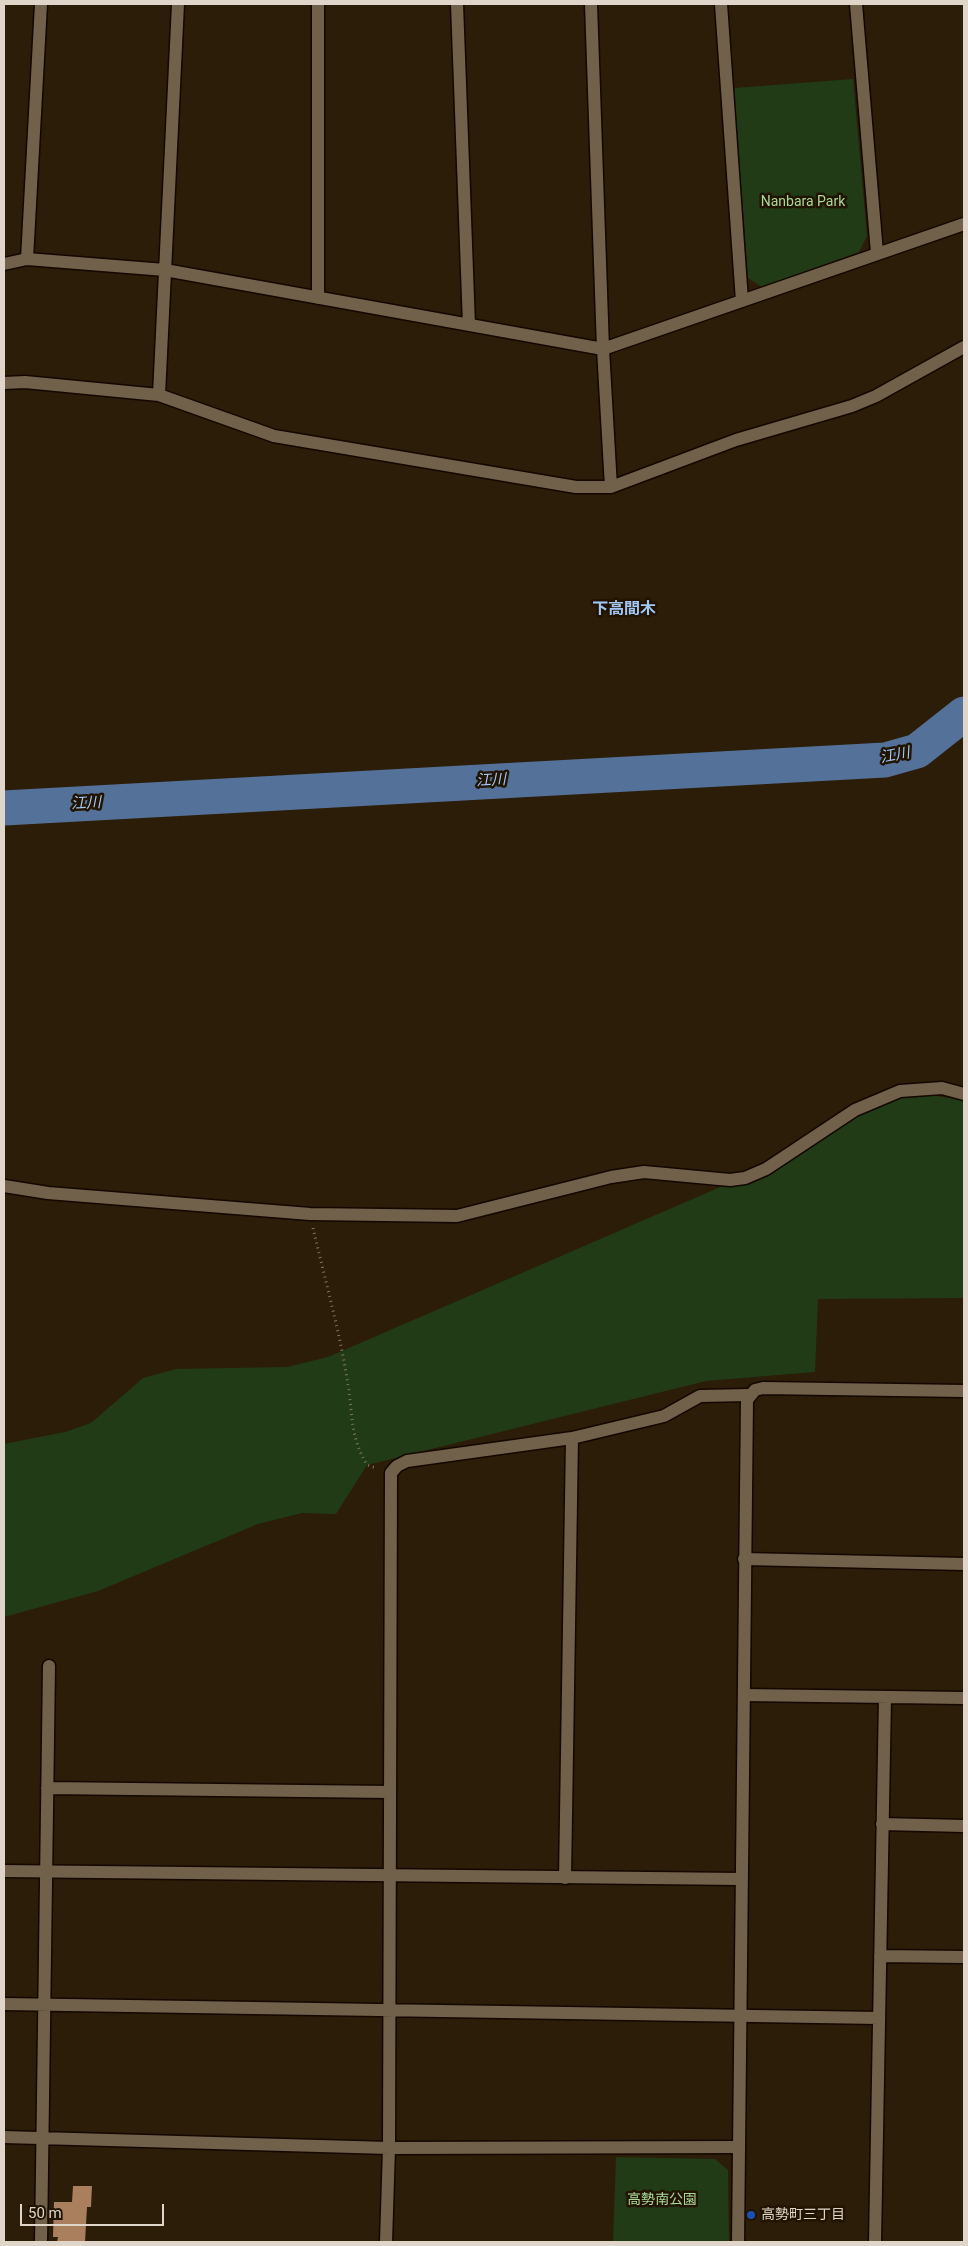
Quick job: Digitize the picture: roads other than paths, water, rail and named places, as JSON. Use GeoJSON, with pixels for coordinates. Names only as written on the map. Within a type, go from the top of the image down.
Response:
{"type":"FeatureCollection","features":[{"type":"Feature","properties":{"kind":"street"},"geometry":{"type":"LineString","coordinates":[[27,259],[41,4]]}},
{"type":"Feature","properties":{"kind":"street"},"geometry":{"type":"LineString","coordinates":[[159,395],[178,4]]}},
{"type":"Feature","properties":{"kind":"street"},"geometry":{"type":"LineString","coordinates":[[318,4],[318,298]]}},
{"type":"Feature","properties":{"kind":"street"},"geometry":{"type":"LineString","coordinates":[[457,4],[469,325]]}},
{"type":"Feature","properties":{"kind":"street"},"geometry":{"type":"LineString","coordinates":[[590,4],[603,349],[612,487]]}},
{"type":"Feature","properties":{"kind":"street"},"geometry":{"type":"LineString","coordinates":[[721,4],[742,301]]}},
{"type":"Feature","properties":{"kind":"street"},"geometry":{"type":"LineString","coordinates":[[856,4],[877,254]]}},
{"type":"Feature","properties":{"kind":"street"},"geometry":{"type":"LineString","coordinates":[[4,264],[27,259],[165,270],[603,349],[964,224]]}},
{"type":"Feature","properties":{"kind":"street"},"geometry":{"type":"LineString","coordinates":[[4,383],[25,382],[159,395],[274,436],[576,487],[612,487],[736,440],[852,406],[876,396],[964,347]]}},
{"type":"Feature","properties":{"kind":"street"},"geometry":{"type":"LineString","coordinates":[[4,1186],[48,1193],[310,1214],[457,1216],[611,1177],[644,1172],[730,1180],[744,1178],[766,1169],[855,1110],[900,1091],[942,1088],[964,1094]]}},
{"type":"Feature","properties":{"kind":"street"},"geometry":{"type":"LineString","coordinates":[[386,2242],[390,1876],[391,1473],[397,1466],[407,1461],[572,1438],[664,1416],[700,1396],[749,1395],[763,1388],[964,1391]]}},
{"type":"Feature","properties":{"kind":"street"},"geometry":{"type":"LineString","coordinates":[[738,2242],[742,2016],[741,1880],[744,1559],[746,1407],[749,1395]]}},
{"type":"Feature","properties":{"kind":"street"},"geometry":{"type":"LineString","coordinates":[[565,1878],[572,1438]]}},
{"type":"Feature","properties":{"kind":"street"},"geometry":{"type":"LineString","coordinates":[[744,1559],[964,1564]]}},
{"type":"Feature","properties":{"kind":"street"},"geometry":{"type":"LineString","coordinates":[[40,2242],[49,1666]]}},
{"type":"Feature","properties":{"kind":"street"},"geometry":{"type":"LineString","coordinates":[[744,1695],[964,1698]]}},
{"type":"Feature","properties":{"kind":"street"},"geometry":{"type":"LineString","coordinates":[[875,2242],[885,1697]]}},
{"type":"Feature","properties":{"kind":"street"},"geometry":{"type":"LineString","coordinates":[[47,1788],[390,1792]]}},
{"type":"Feature","properties":{"kind":"street"},"geometry":{"type":"LineString","coordinates":[[882,1824],[964,1826]]}},
{"type":"Feature","properties":{"kind":"street"},"geometry":{"type":"LineString","coordinates":[[4,1870],[741,1880]]}},
{"type":"Feature","properties":{"kind":"street"},"geometry":{"type":"LineString","coordinates":[[880,1956],[964,1958]]}},
{"type":"Feature","properties":{"kind":"street"},"geometry":{"type":"LineString","coordinates":[[4,2004],[879,2018]]}},
{"type":"Feature","properties":{"kind":"street"},"geometry":{"type":"LineString","coordinates":[[4,2137],[388,2148],[739,2147]]}},
{"type":"Feature","properties":{"kind":"waterway","name":"江川"},"geometry":{"type":"LineString","coordinates":[[4,808],[885,760],[917,751],[964,714]]}},
{"type":"Feature","properties":{"kind":"place","name":"高勢町三丁目"},"geometry":{"type":"Point","coordinates":[751,2215]}},
{"type":"Feature","properties":{"kind":"district","name":"下高間木"},"geometry":{"type":"Point","coordinates":[624,610]}},
{"type":"Feature","properties":{"kind":"park label","name":"Nanbara Park"},"geometry":{"type":"Point","coordinates":[803,202]}},
{"type":"Feature","properties":{"kind":"park label","name":"高勢南公園"},"geometry":{"type":"Point","coordinates":[662,2200]}}]}
